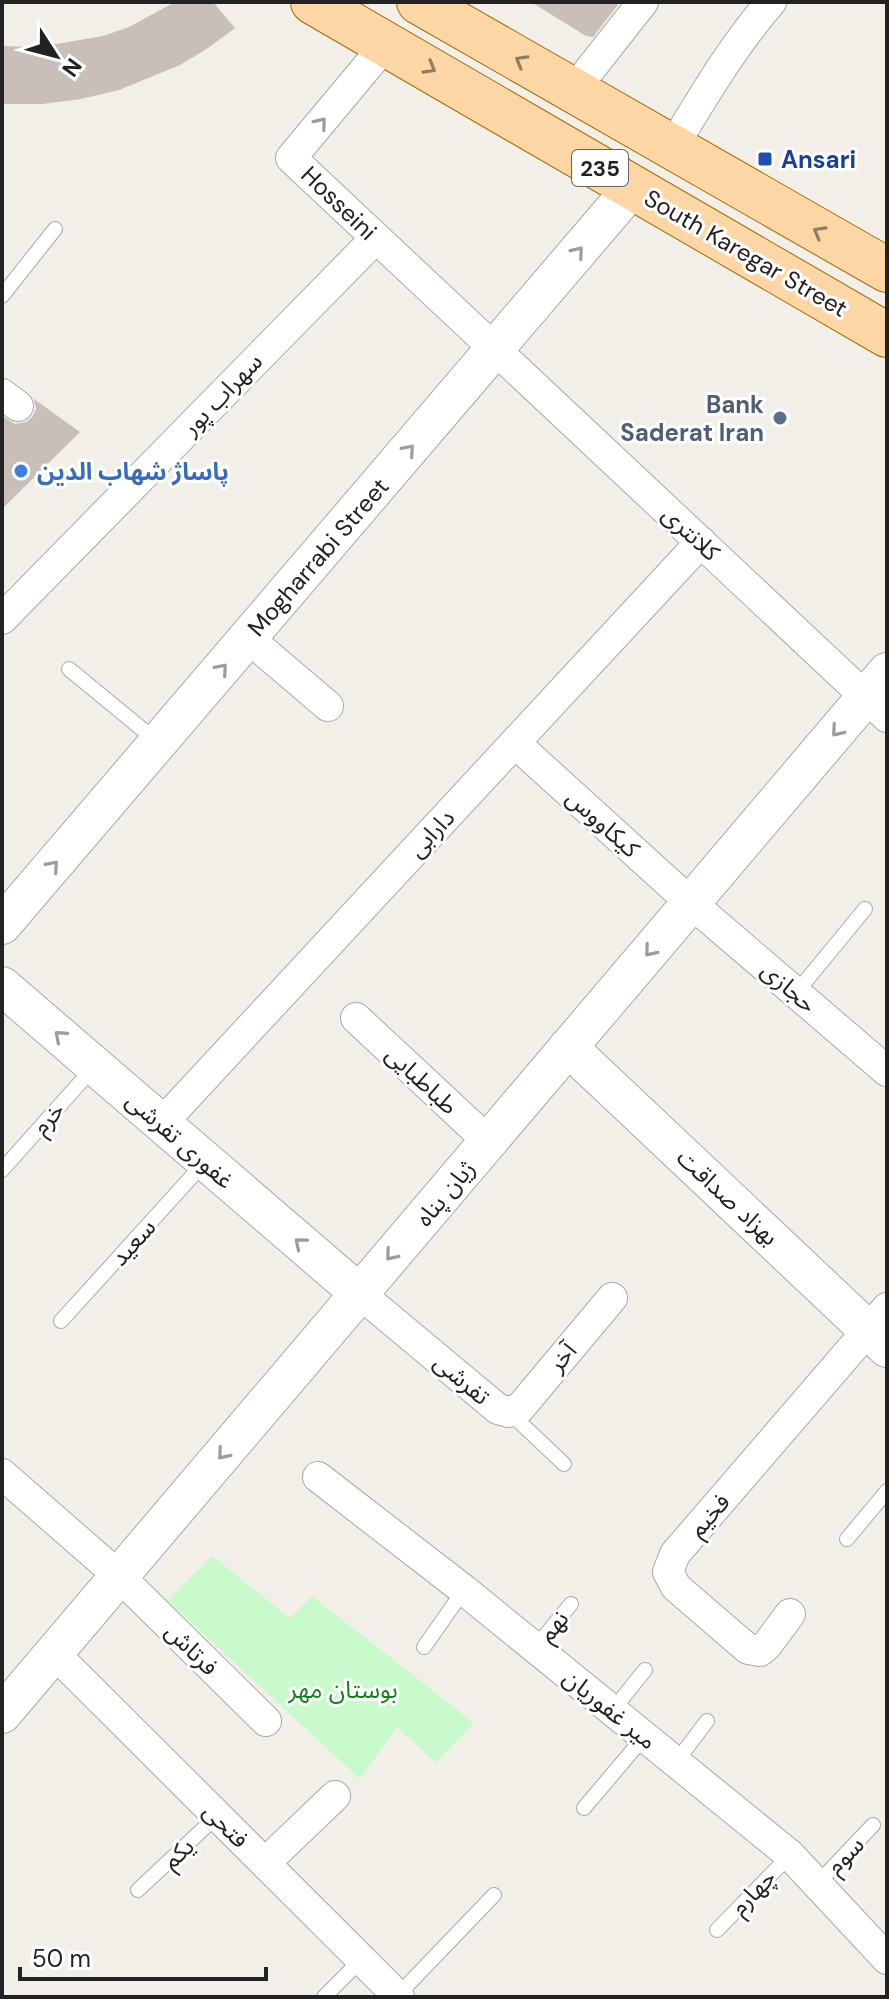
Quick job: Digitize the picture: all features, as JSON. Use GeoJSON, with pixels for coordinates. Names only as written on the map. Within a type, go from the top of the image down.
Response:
{"type":"FeatureCollection","features":[{"type":"Feature","properties":{"kind":"main road","name":"South Karegar Street"},"geometry":{"type":"LineString","coordinates":[[313,2],[887,335]]}},
{"type":"Feature","properties":{"kind":"main road","name":"235"},"geometry":{"type":"LineString","coordinates":[[419,2],[887,270]]}},
{"type":"Feature","properties":{"kind":"street"},"geometry":{"type":"LineString","coordinates":[[573,91],[643,2]]}},
{"type":"Feature","properties":{"kind":"street"},"geometry":{"type":"LineString","coordinates":[[672,148],[722,65],[771,2]]}},
{"type":"Feature","properties":{"kind":"street","name":"Hosseini"},"geometry":{"type":"LineString","coordinates":[[387,43],[291,158],[496,349]]}},
{"type":"Feature","properties":{"kind":"street","name":"Mogharrabi Street"},"geometry":{"type":"LineString","coordinates":[[2,925],[633,187]]}},
{"type":"Feature","properties":{"kind":"street","name":"سهراب پور"},"geometry":{"type":"LineString","coordinates":[[2,619],[376,238]]}},
{"type":"Feature","properties":{"kind":"street","name":"کلانتری"},"geometry":{"type":"LineString","coordinates":[[496,349],[701,542],[880,695]]}},
{"type":"Feature","properties":{"kind":"street","name":"دارابی"},"geometry":{"type":"LineString","coordinates":[[161,1124],[701,542]]}},
{"type":"Feature","properties":{"kind":"street"},"geometry":{"type":"LineString","coordinates":[[248,638],[328,706]]}},
{"type":"Feature","properties":{"kind":"street","name":"ژیان پناه"},"geometry":{"type":"LineString","coordinates":[[2,1714],[691,903],[880,695]]}},
{"type":"Feature","properties":{"kind":"street","name":"کیکاووس"},"geometry":{"type":"LineString","coordinates":[[515,743],[691,903]]}},
{"type":"Feature","properties":{"kind":"street","name":"حجازی"},"geometry":{"type":"LineString","coordinates":[[691,903],[887,1071]]}},
{"type":"Feature","properties":{"kind":"street","name":"غفوری تفرشی"},"geometry":{"type":"LineString","coordinates":[[2,986],[359,1293]]}},
{"type":"Feature","properties":{"kind":"street","name":"طباطبایی"},"geometry":{"type":"LineString","coordinates":[[356,1018],[488,1141]]}},
{"type":"Feature","properties":{"kind":"street","name":"بهزاد صداقت"},"geometry":{"type":"LineString","coordinates":[[568,1047],[881,1328]]}},
{"type":"Feature","properties":{"kind":"street","name":"تفرشی"},"geometry":{"type":"LineString","coordinates":[[359,1293],[498,1409],[509,1412]]}},
{"type":"Feature","properties":{"kind":"street","name":"آخر"},"geometry":{"type":"LineString","coordinates":[[509,1412],[520,1408],[612,1298]]}},
{"type":"Feature","properties":{"kind":"street","name":"فخیم"},"geometry":{"type":"LineString","coordinates":[[790,1614],[760,1651],[748,1649],[676,1587],[668,1572],[675,1554],[881,1328]]}},
{"type":"Feature","properties":{"kind":"street","name":"فرتاش"},"geometry":{"type":"LineString","coordinates":[[2,1474],[119,1576],[266,1721]]}},
{"type":"Feature","properties":{"kind":"street","name":"میر غفوریان"},"geometry":{"type":"LineString","coordinates":[[318,1477],[464,1590],[790,1855],[887,1959]]}},
{"type":"Feature","properties":{"kind":"street","name":"فتحی"},"geometry":{"type":"LineString","coordinates":[[54,1653],[398,1996]]}},
{"type":"Feature","properties":{"kind":"street"},"geometry":{"type":"LineString","coordinates":[[265,1863],[335,1796]]}},
{"type":"Feature","properties":{"kind":"lane"},"geometry":{"type":"LineString","coordinates":[[2,296],[55,229]]}},
{"type":"Feature","properties":{"kind":"lane"},"geometry":{"type":"LineString","coordinates":[[69,669],[159,743]]}},
{"type":"Feature","properties":{"kind":"lane"},"geometry":{"type":"LineString","coordinates":[[796,993],[865,909]]}},
{"type":"Feature","properties":{"kind":"lane","name":"خرم"},"geometry":{"type":"LineString","coordinates":[[2,1170],[95,1066]]}},
{"type":"Feature","properties":{"kind":"lane","name":"سعید"},"geometry":{"type":"LineString","coordinates":[[61,1321],[205,1162]]}},
{"type":"Feature","properties":{"kind":"lane","name":"تفرشی"},"geometry":{"type":"LineString","coordinates":[[509,1412],[564,1464]]}},
{"type":"Feature","properties":{"kind":"lane"},"geometry":{"type":"LineString","coordinates":[[847,1539],[887,1491]]}},
{"type":"Feature","properties":{"kind":"lane"},"geometry":{"type":"LineString","coordinates":[[424,1647],[464,1590]]}},
{"type":"Feature","properties":{"kind":"lane","name":"نهم"},"geometry":{"type":"LineString","coordinates":[[535,1648],[571,1604]]}},
{"type":"Feature","properties":{"kind":"lane"},"geometry":{"type":"LineString","coordinates":[[612,1711],[645,1670]]}},
{"type":"Feature","properties":{"kind":"lane"},"geometry":{"type":"LineString","coordinates":[[676,1762],[707,1721]]}},
{"type":"Feature","properties":{"kind":"lane"},"geometry":{"type":"LineString","coordinates":[[584,1808],[644,1737]]}},
{"type":"Feature","properties":{"kind":"lane","name":"یکم"},"geometry":{"type":"LineString","coordinates":[[138,1890],[217,1816]]}},
{"type":"Feature","properties":{"kind":"lane","name":"سوم"},"geometry":{"type":"LineString","coordinates":[[817,1884],[873,1825]]}},
{"type":"Feature","properties":{"kind":"lane","name":"چهارم"},"geometry":{"type":"LineString","coordinates":[[717,1930],[790,1855]]}},
{"type":"Feature","properties":{"kind":"lane"},"geometry":{"type":"LineString","coordinates":[[398,1996],[494,1895]]}},
{"type":"Feature","properties":{"kind":"lane"},"geometry":{"type":"LineString","coordinates":[[324,1997],[361,1960]]}},
{"type":"Feature","properties":{"kind":"green space","name":"بوستان مهر"},"geometry":{"type":"Polygon","coordinates":[[[212,1556],[290,1618],[312,1596],[474,1723],[436,1763],[397,1727],[360,1779],[168,1601],[212,1556]]]}},
{"type":"Feature","properties":{"kind":"building"},"geometry":{"type":"Polygon","coordinates":[[[175,2],[213,2],[235,28],[180,65],[119,90],[42,104],[2,104],[2,46],[39,47],[103,36],[129,27],[175,2]]]}},
{"type":"Feature","properties":{"kind":"building"},"geometry":{"type":"Polygon","coordinates":[[[531,2],[620,2],[593,37],[586,36],[531,2]]]}},
{"type":"Feature","properties":{"kind":"building","name":"پاساژ شهاب الدین"},"geometry":{"type":"Polygon","coordinates":[[[34,399],[80,432],[2,509],[2,416],[15,424],[26,422],[36,409],[34,399]]]}},
{"type":"Feature","properties":{"kind":"place","name":"Ansari"},"geometry":{"type":"Point","coordinates":[765,159]}},
{"type":"Feature","properties":{"kind":"place","name":"Bank Saderat Iran"},"geometry":{"type":"Point","coordinates":[780,418]}},
{"type":"Feature","properties":{"kind":"place","name":"پاساژ شهاب الدین"},"geometry":{"type":"Point","coordinates":[21,471]}}]}
